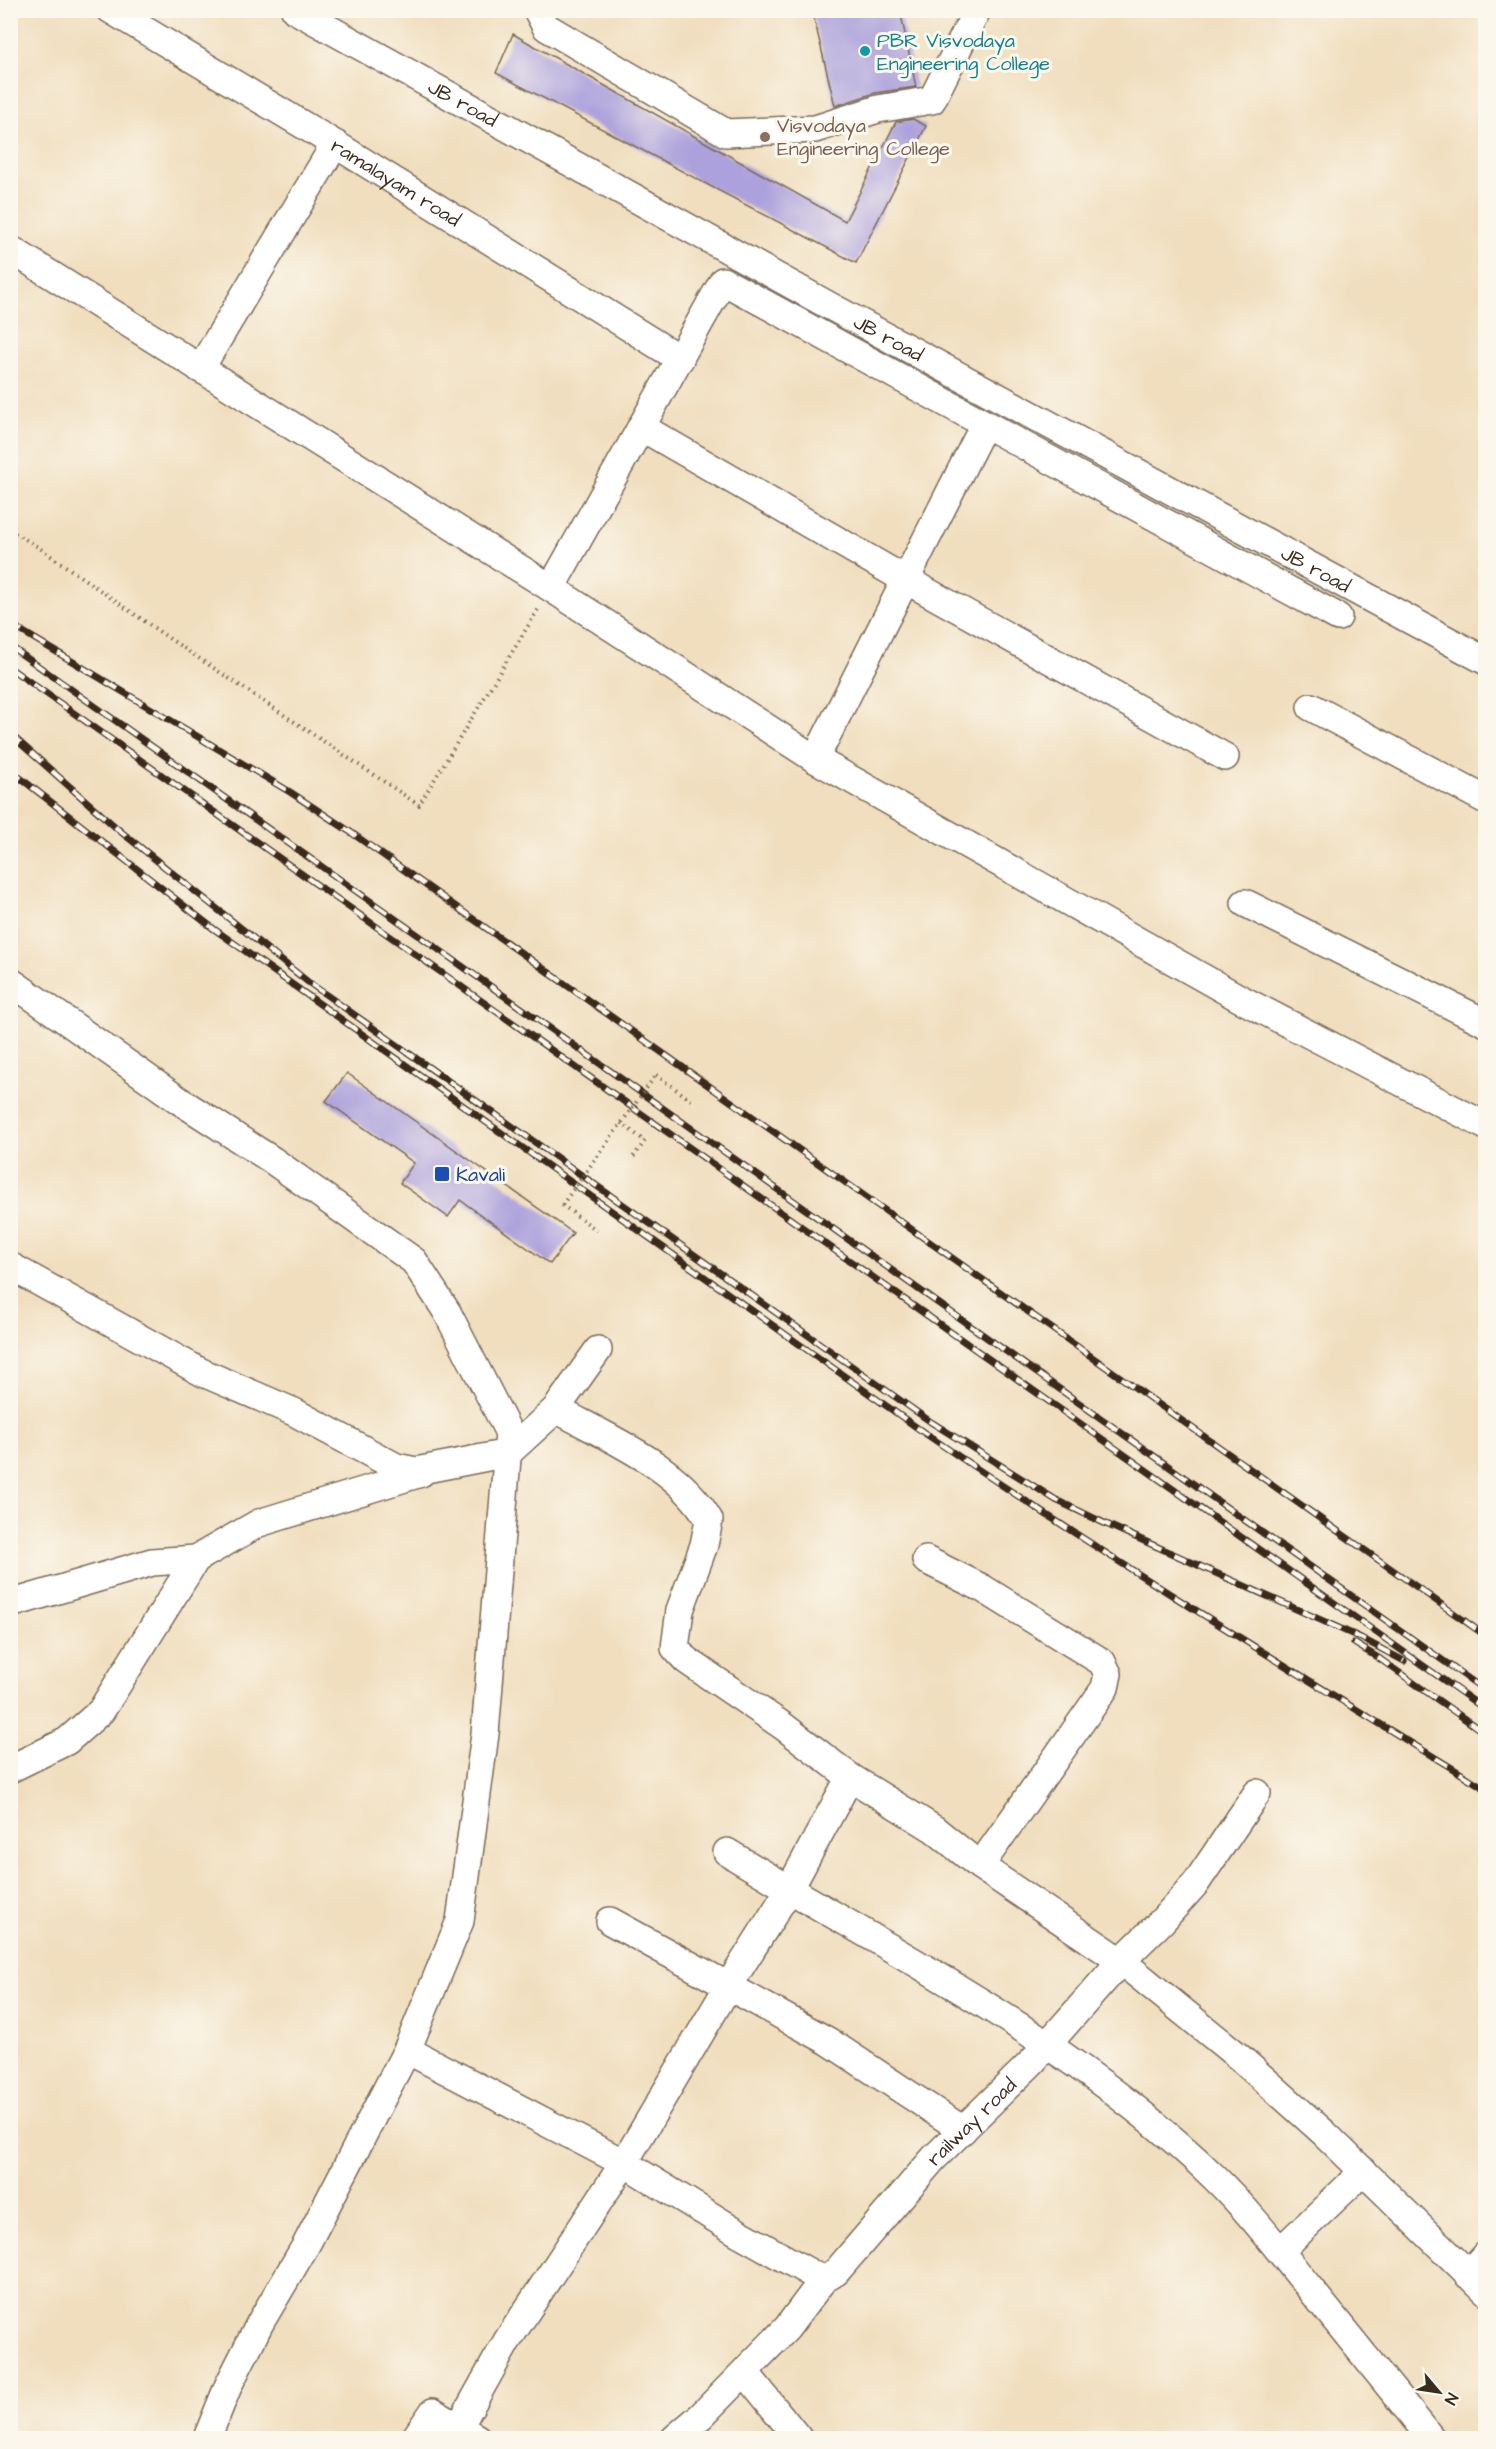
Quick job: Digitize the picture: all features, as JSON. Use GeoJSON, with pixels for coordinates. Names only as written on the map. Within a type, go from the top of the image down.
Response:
{"type":"FeatureCollection","features":[{"type":"Feature","properties":{"kind":"street","name":"ramalayam road"},"geometry":{"type":"LineString","coordinates":[[111,10],[335,144],[680,358]]}},
{"type":"Feature","properties":{"kind":"street","name":"JB road"},"geometry":{"type":"LineString","coordinates":[[295,10],[828,306],[1485,662]]}},
{"type":"Feature","properties":{"kind":"street"},"geometry":{"type":"LineString","coordinates":[[537,10],[546,27],[726,133],[815,129],[878,109],[932,100],[977,10]]}},
{"type":"Feature","properties":{"kind":"street"},"geometry":{"type":"LineString","coordinates":[[201,369],[335,144]]}},
{"type":"Feature","properties":{"kind":"street"},"geometry":{"type":"LineString","coordinates":[[10,249],[551,588],[815,759],[1239,998],[1485,1126]]}},
{"type":"Feature","properties":{"kind":"street"},"geometry":{"type":"LineString","coordinates":[[551,588],[723,281],[1338,617]]}},
{"type":"Feature","properties":{"kind":"street"},"geometry":{"type":"LineString","coordinates":[[815,759],[984,425]]}},
{"type":"Feature","properties":{"kind":"street"},"geometry":{"type":"LineString","coordinates":[[641,427],[906,580],[1225,757]]}},
{"type":"Feature","properties":{"kind":"street"},"geometry":{"type":"LineString","coordinates":[[1311,707],[1485,800]]}},
{"type":"Feature","properties":{"kind":"street"},"geometry":{"type":"LineString","coordinates":[[1245,903],[1485,1023]]}},
{"type":"Feature","properties":{"kind":"street"},"geometry":{"type":"LineString","coordinates":[[10,981],[180,1101],[272,1160],[414,1261],[447,1312],[509,1434],[484,1734],[460,1922],[406,2050],[306,2245],[260,2323],[229,2384],[207,2439]]}},
{"type":"Feature","properties":{"kind":"street"},"geometry":{"type":"LineString","coordinates":[[10,1266],[201,1372],[294,1412],[396,1467],[416,1471],[508,1453],[556,1409],[598,1350]]}},
{"type":"Feature","properties":{"kind":"street"},"geometry":{"type":"LineString","coordinates":[[556,1409],[658,1466],[699,1501],[709,1520],[704,1545],[680,1610],[675,1648],[686,1660],[783,1726],[850,1777],[933,1829],[980,1866],[1121,1961],[1239,2057],[1364,2171],[1477,2283],[1485,2254]]}},
{"type":"Feature","properties":{"kind":"street"},"geometry":{"type":"LineString","coordinates":[[10,1604],[152,1562],[196,1559],[259,1523],[442,1466]]}},
{"type":"Feature","properties":{"kind":"street"},"geometry":{"type":"LineString","coordinates":[[10,1769],[67,1741],[101,1711],[196,1559]]}},
{"type":"Feature","properties":{"kind":"street"},"geometry":{"type":"LineString","coordinates":[[926,1560],[982,1588],[1102,1662],[1108,1674],[1105,1688],[980,1866]]}},
{"type":"Feature","properties":{"kind":"street"},"geometry":{"type":"LineString","coordinates":[[415,2439],[433,2412],[468,2433],[507,2341],[624,2163],[729,1985],[789,1890],[850,1777]]}},
{"type":"Feature","properties":{"kind":"street","name":"railway road"},"geometry":{"type":"LineString","coordinates":[[675,2439],[788,2328],[823,2280],[836,2272],[934,2158],[1047,2045],[1121,1961],[1162,1921],[1196,1883],[1257,1793]]}},
{"type":"Feature","properties":{"kind":"street"},"geometry":{"type":"LineString","coordinates":[[727,1852],[991,2009],[1047,2045],[1156,2126],[1205,2169],[1256,2220],[1431,2439]]}},
{"type":"Feature","properties":{"kind":"street"},"geometry":{"type":"LineString","coordinates":[[610,1921],[828,2041],[963,2130]]}},
{"type":"Feature","properties":{"kind":"street"},"geometry":{"type":"LineString","coordinates":[[406,2050],[624,2163],[739,2233],[823,2280]]}},
{"type":"Feature","properties":{"kind":"street"},"geometry":{"type":"LineString","coordinates":[[1280,2251],[1364,2171]]}},
{"type":"Feature","properties":{"kind":"street"},"geometry":{"type":"LineString","coordinates":[[745,2372],[798,2439]]}},
{"type":"Feature","properties":{"kind":"path"},"geometry":{"type":"LineString","coordinates":[[10,530],[419,805],[551,588]]}},
{"type":"Feature","properties":{"kind":"path"},"geometry":{"type":"LineString","coordinates":[[598,1231],[562,1205],[656,1075],[691,1100]]}},
{"type":"Feature","properties":{"kind":"path"},"geometry":{"type":"LineString","coordinates":[[621,1124],[645,1141],[631,1160]]}},
{"type":"Feature","properties":{"kind":"building","name":"PBR Visvodaya Engineering College"},"geometry":{"type":"Polygon","coordinates":[[[812,10],[900,10],[916,87],[875,93],[835,106],[812,10]]]}},
{"type":"Feature","properties":{"kind":"building"},"geometry":{"type":"Polygon","coordinates":[[[513,34],[845,221],[896,122],[913,119],[926,126],[856,263],[496,73],[513,34]]]}},
{"type":"Feature","properties":{"kind":"building"},"geometry":{"type":"Polygon","coordinates":[[[347,1073],[573,1233],[550,1264],[460,1200],[448,1217],[400,1183],[414,1163],[326,1101],[347,1073]]]}},
{"type":"Feature","properties":{"kind":"railway"},"geometry":{"type":"LineString","coordinates":[[10,624],[290,792],[349,831],[1486,1636]]}},
{"type":"Feature","properties":{"kind":"railway"},"geometry":{"type":"LineString","coordinates":[[10,646],[1486,1691]]}},
{"type":"Feature","properties":{"kind":"railway"},"geometry":{"type":"LineString","coordinates":[[10,668],[1486,1710]]}},
{"type":"Feature","properties":{"kind":"railway"},"geometry":{"type":"LineString","coordinates":[[10,734],[120,831],[308,982],[931,1422],[1056,1500],[1361,1638],[1404,1661]]}},
{"type":"Feature","properties":{"kind":"railway"},"geometry":{"type":"LineString","coordinates":[[10,770],[214,929],[926,1434],[1133,1571],[1486,1789]]}},
{"type":"Feature","properties":{"kind":"railway"},"geometry":{"type":"LineString","coordinates":[[1354,1643],[1486,1734]]}},
{"type":"Feature","properties":{"kind":"place","name":"PBR Visvodaya Engineering College"},"geometry":{"type":"Point","coordinates":[865,51]}},
{"type":"Feature","properties":{"kind":"place","name":"Visvodaya Engineering College"},"geometry":{"type":"Point","coordinates":[765,137]}},
{"type":"Feature","properties":{"kind":"place","name":"Kavali"},"geometry":{"type":"Point","coordinates":[442,1174]}}]}
